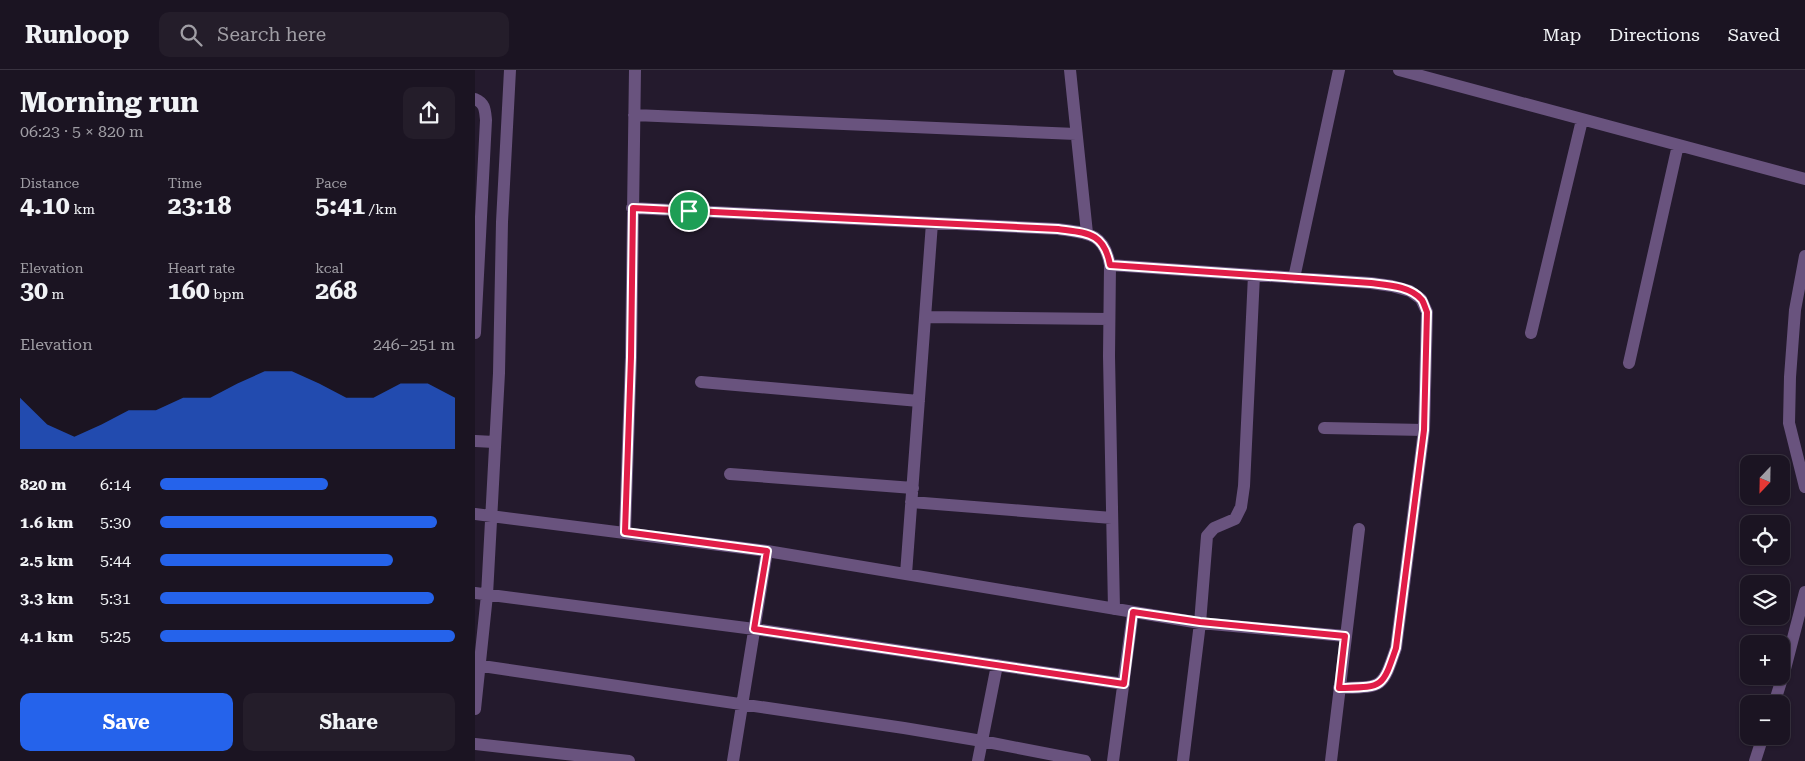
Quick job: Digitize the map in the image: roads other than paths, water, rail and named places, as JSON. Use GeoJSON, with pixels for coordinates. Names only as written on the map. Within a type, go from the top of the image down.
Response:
{"type":"FeatureCollection","features":[{"type":"Feature","properties":{"kind":"street"},"geometry":{"type":"LineString","coordinates":[[475,709],[481,594],[491,514],[499,373],[502,222],[510,70]]}},
{"type":"Feature","properties":{"kind":"street"},"geometry":{"type":"LineString","coordinates":[[625,532],[631,357],[635,70]]}},
{"type":"Feature","properties":{"kind":"street"},"geometry":{"type":"LineString","coordinates":[[1070,70],[1087,233]]}},
{"type":"Feature","properties":{"kind":"street"},"geometry":{"type":"LineString","coordinates":[[1295,278],[1339,70]]}},
{"type":"Feature","properties":{"kind":"street"},"geometry":{"type":"LineString","coordinates":[[1399,70],[1805,179]]}},
{"type":"Feature","properties":{"kind":"street"},"geometry":{"type":"LineString","coordinates":[[475,100],[481,102],[485,107],[486,120],[478,222],[475,332]]}},
{"type":"Feature","properties":{"kind":"street"},"geometry":{"type":"LineString","coordinates":[[634,115],[1076,134]]}},
{"type":"Feature","properties":{"kind":"street"},"geometry":{"type":"LineString","coordinates":[[1531,333],[1582,120]]}},
{"type":"Feature","properties":{"kind":"street"},"geometry":{"type":"LineString","coordinates":[[1629,363],[1678,145]]}},
{"type":"Feature","properties":{"kind":"street"},"geometry":{"type":"LineString","coordinates":[[633,208],[1058,229],[1087,233],[1102,242],[1108,253],[1110,265],[1109,356],[1114,608]]}},
{"type":"Feature","properties":{"kind":"street"},"geometry":{"type":"LineString","coordinates":[[478,222],[502,222]]}},
{"type":"Feature","properties":{"kind":"street"},"geometry":{"type":"LineString","coordinates":[[906,574],[932,222]]}},
{"type":"Feature","properties":{"kind":"street"},"geometry":{"type":"LineString","coordinates":[[1805,256],[1795,310],[1789,377],[1789,423],[1805,487]]}},
{"type":"Feature","properties":{"kind":"street"},"geometry":{"type":"LineString","coordinates":[[1110,265],[1392,286],[1410,291],[1421,299],[1427,312],[1428,331],[1424,430],[1396,648],[1387,674],[1381,683],[1368,687],[1339,688]]}},
{"type":"Feature","properties":{"kind":"street"},"geometry":{"type":"LineString","coordinates":[[1183,761],[1200,622],[1207,536],[1215,528],[1235,519],[1241,508],[1244,486],[1254,275]]}},
{"type":"Feature","properties":{"kind":"street"},"geometry":{"type":"LineString","coordinates":[[925,317],[1109,319]]}},
{"type":"Feature","properties":{"kind":"street"},"geometry":{"type":"LineString","coordinates":[[701,382],[919,400]]}},
{"type":"Feature","properties":{"kind":"street"},"geometry":{"type":"LineString","coordinates":[[1324,428],[1424,430]]}},
{"type":"Feature","properties":{"kind":"street"},"geometry":{"type":"LineString","coordinates":[[475,441],[495,442]]}},
{"type":"Feature","properties":{"kind":"street"},"geometry":{"type":"LineString","coordinates":[[730,474],[913,488]]}},
{"type":"Feature","properties":{"kind":"street"},"geometry":{"type":"LineString","coordinates":[[911,502],[1112,518]]}},
{"type":"Feature","properties":{"kind":"street"},"geometry":{"type":"LineString","coordinates":[[475,514],[491,514],[767,551],[1200,622],[1345,636]]}},
{"type":"Feature","properties":{"kind":"street"},"geometry":{"type":"LineString","coordinates":[[1331,761],[1359,529]]}},
{"type":"Feature","properties":{"kind":"street"},"geometry":{"type":"LineString","coordinates":[[733,761],[767,551]]}},
{"type":"Feature","properties":{"kind":"street"},"geometry":{"type":"LineString","coordinates":[[1777,695],[1805,592]]}},
{"type":"Feature","properties":{"kind":"street"},"geometry":{"type":"LineString","coordinates":[[481,594],[754,629],[1124,684]]}},
{"type":"Feature","properties":{"kind":"street"},"geometry":{"type":"LineString","coordinates":[[1113,761],[1133,612]]}},
{"type":"Feature","properties":{"kind":"street"},"geometry":{"type":"LineString","coordinates":[[978,761],[997,665]]}},
{"type":"Feature","properties":{"kind":"street"},"geometry":{"type":"LineString","coordinates":[[477,666],[982,740],[1085,761]]}},
{"type":"Feature","properties":{"kind":"street"},"geometry":{"type":"LineString","coordinates":[[475,744],[629,761]]}},
{"type":"Feature","properties":{"kind":"street"},"geometry":{"type":"LineString","coordinates":[[1755,761],[1760,745]]}}]}
